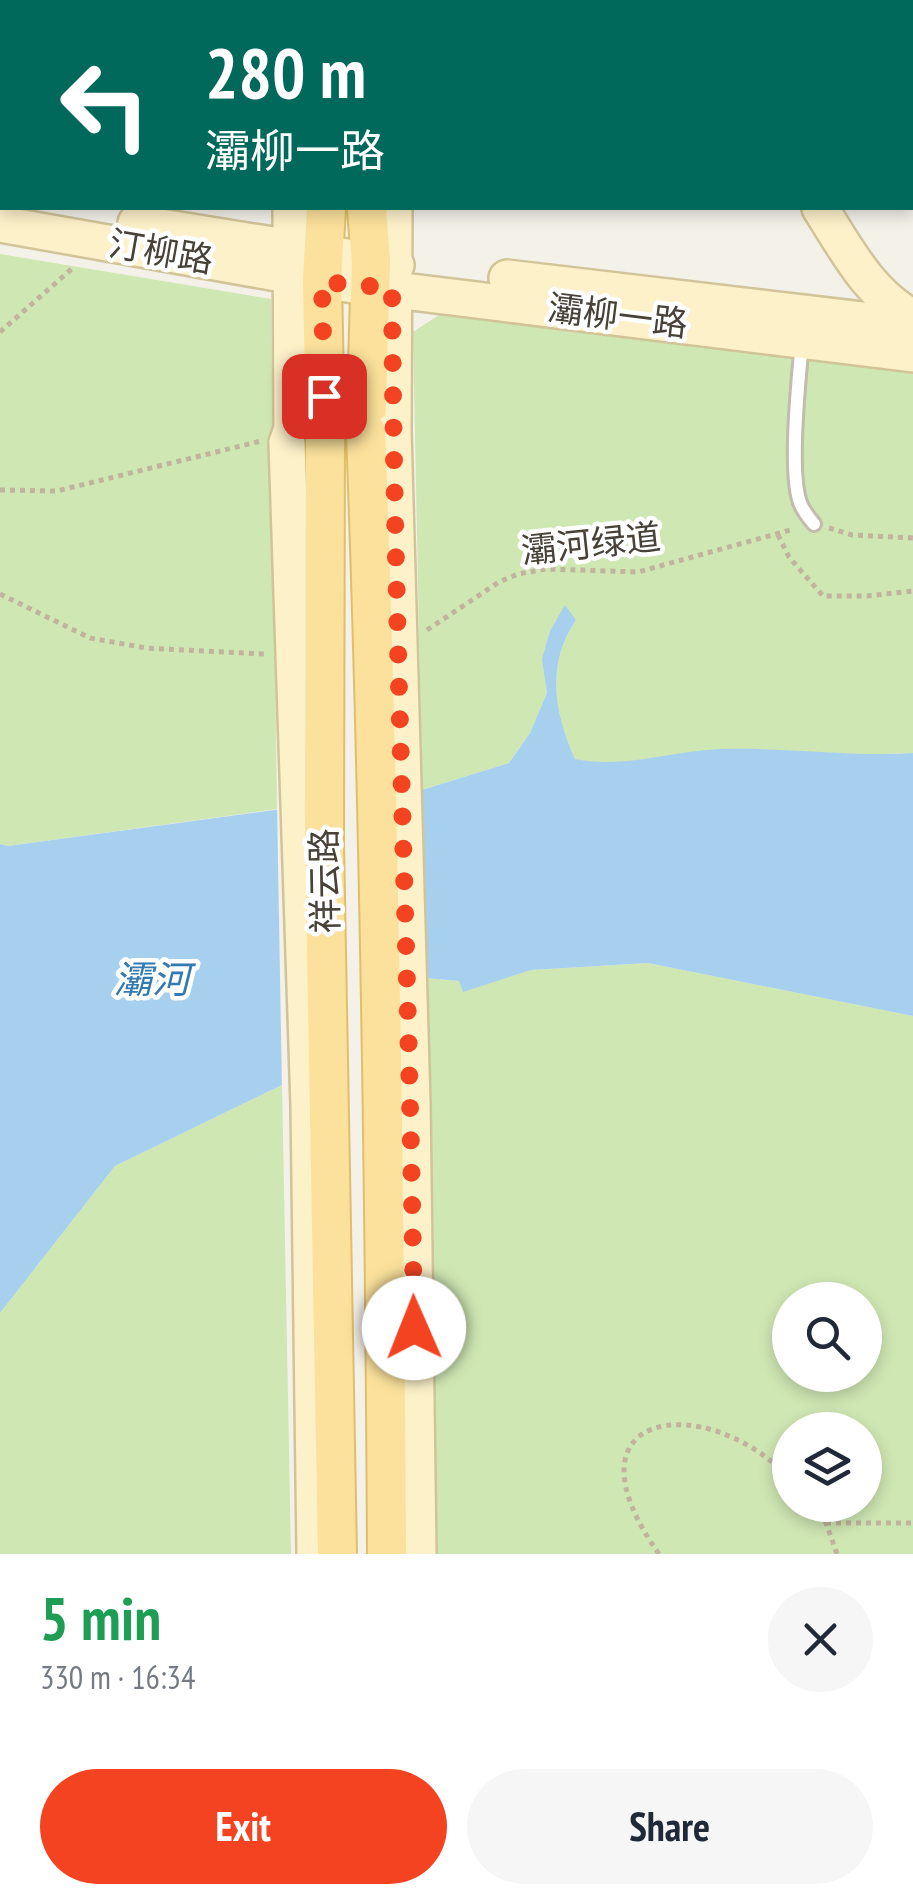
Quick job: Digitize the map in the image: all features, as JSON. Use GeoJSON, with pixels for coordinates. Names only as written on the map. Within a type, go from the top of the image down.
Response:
{"type":"FeatureCollection","features":[{"type":"Feature","properties":{"kind":"main road","name":"祥云路"},"geometry":{"type":"LineString","coordinates":[[325,210],[307,265],[301,436],[324,842],[336,1554]]}},
{"type":"Feature","properties":{"kind":"main road","name":"祥云路"},"geometry":{"type":"LineString","coordinates":[[367,210],[382,275],[380,804],[387,1554]]}},
{"type":"Feature","properties":{"kind":"street","name":"汀柳路"},"geometry":{"type":"LineString","coordinates":[[49,210],[307,265]]}},
{"type":"Feature","properties":{"kind":"street"},"geometry":{"type":"LineString","coordinates":[[292,210],[307,265]]}},
{"type":"Feature","properties":{"kind":"street"},"geometry":{"type":"LineString","coordinates":[[382,275],[394,210]]}},
{"type":"Feature","properties":{"kind":"street"},"geometry":{"type":"LineString","coordinates":[[821,210],[867,282],[913,322]]}},
{"type":"Feature","properties":{"kind":"street","name":"汀柳路"},"geometry":{"type":"LineString","coordinates":[[0,224],[103,241],[307,265]]}},
{"type":"Feature","properties":{"kind":"street","name":"灞柳一路"},"geometry":{"type":"LineString","coordinates":[[307,265],[913,354]]}},
{"type":"Feature","properties":{"kind":"street","name":"灞柳一路"},"geometry":{"type":"LineString","coordinates":[[382,275],[913,322]]}},
{"type":"Feature","properties":{"kind":"street"},"geometry":{"type":"LineString","coordinates":[[379,432],[412,1103],[418,1554]]}},
{"type":"Feature","properties":{"kind":"street"},"geometry":{"type":"LineString","coordinates":[[301,436],[315,1554]]}},
{"type":"Feature","properties":{"kind":"lane"},"geometry":{"type":"LineString","coordinates":[[802,339],[796,492],[814,524]]}},
{"type":"Feature","properties":{"kind":"path"},"geometry":{"type":"LineString","coordinates":[[0,332],[103,241]]}},
{"type":"Feature","properties":{"kind":"path"},"geometry":{"type":"LineString","coordinates":[[0,490],[58,491],[262,440],[301,436]]}},
{"type":"Feature","properties":{"kind":"path","name":"灞河绿道"},"geometry":{"type":"LineString","coordinates":[[419,635],[498,582],[518,574],[546,569],[638,572],[814,524],[852,535],[913,538]]}},
{"type":"Feature","properties":{"kind":"path"},"geometry":{"type":"LineString","coordinates":[[778,534],[789,557],[823,596],[913,591]]}},
{"type":"Feature","properties":{"kind":"path"},"geometry":{"type":"LineString","coordinates":[[0,594],[90,638],[146,648],[276,654]]}},
{"type":"Feature","properties":{"kind":"path"},"geometry":{"type":"LineString","coordinates":[[658,1554],[630,1510],[623,1478],[628,1451],[644,1432],[674,1424],[698,1426],[756,1449],[772,1463]]}},
{"type":"Feature","properties":{"kind":"path"},"geometry":{"type":"LineString","coordinates":[[838,1554],[826,1523],[913,1523]]}},
{"type":"Feature","properties":{"kind":"green space"},"geometry":{"type":"Polygon","coordinates":[[[0,254],[271,299],[277,809],[0,844],[0,254]]]}},
{"type":"Feature","properties":{"kind":"green space"},"geometry":{"type":"Polygon","coordinates":[[[439,315],[913,368],[913,753],[599,764],[575,759],[562,724],[556,688],[560,654],[576,620],[550,631],[543,659],[547,693],[530,733],[509,763],[422,790],[413,332],[439,315]]]}},
{"type":"Feature","properties":{"kind":"green space"},"geometry":{"type":"Polygon","coordinates":[[[648,963],[913,1016],[913,1554],[434,1554],[425,978],[459,981],[464,991],[531,970],[648,963]]]}},
{"type":"Feature","properties":{"kind":"green space"},"geometry":{"type":"Polygon","coordinates":[[[282,1085],[291,1554],[0,1554],[0,1313],[115,1166],[282,1085]]]}},
{"type":"Feature","properties":{"kind":"water","name":"灞河"},"geometry":{"type":"Polygon","coordinates":[[[565,605],[576,620],[560,654],[556,688],[562,724],[575,759],[629,761],[720,749],[913,753],[913,1016],[648,963],[531,970],[463,992],[459,981],[425,978],[282,1085],[115,1166],[0,1313],[0,844],[422,790],[509,763],[530,733],[547,693],[542,659],[550,631],[565,605]]]}},
{"type":"Feature","properties":{"kind":"pier"},"geometry":{"type":"Polygon","coordinates":[[[422,785],[425,984],[282,1090],[277,804],[422,785]]]}},
{"type":"Feature","properties":{"kind":"route"},"geometry":{"type":"LineString","coordinates":[[324,396],[322,282],[392,288],[394,556],[412,1103],[414,1328]]}}]}
